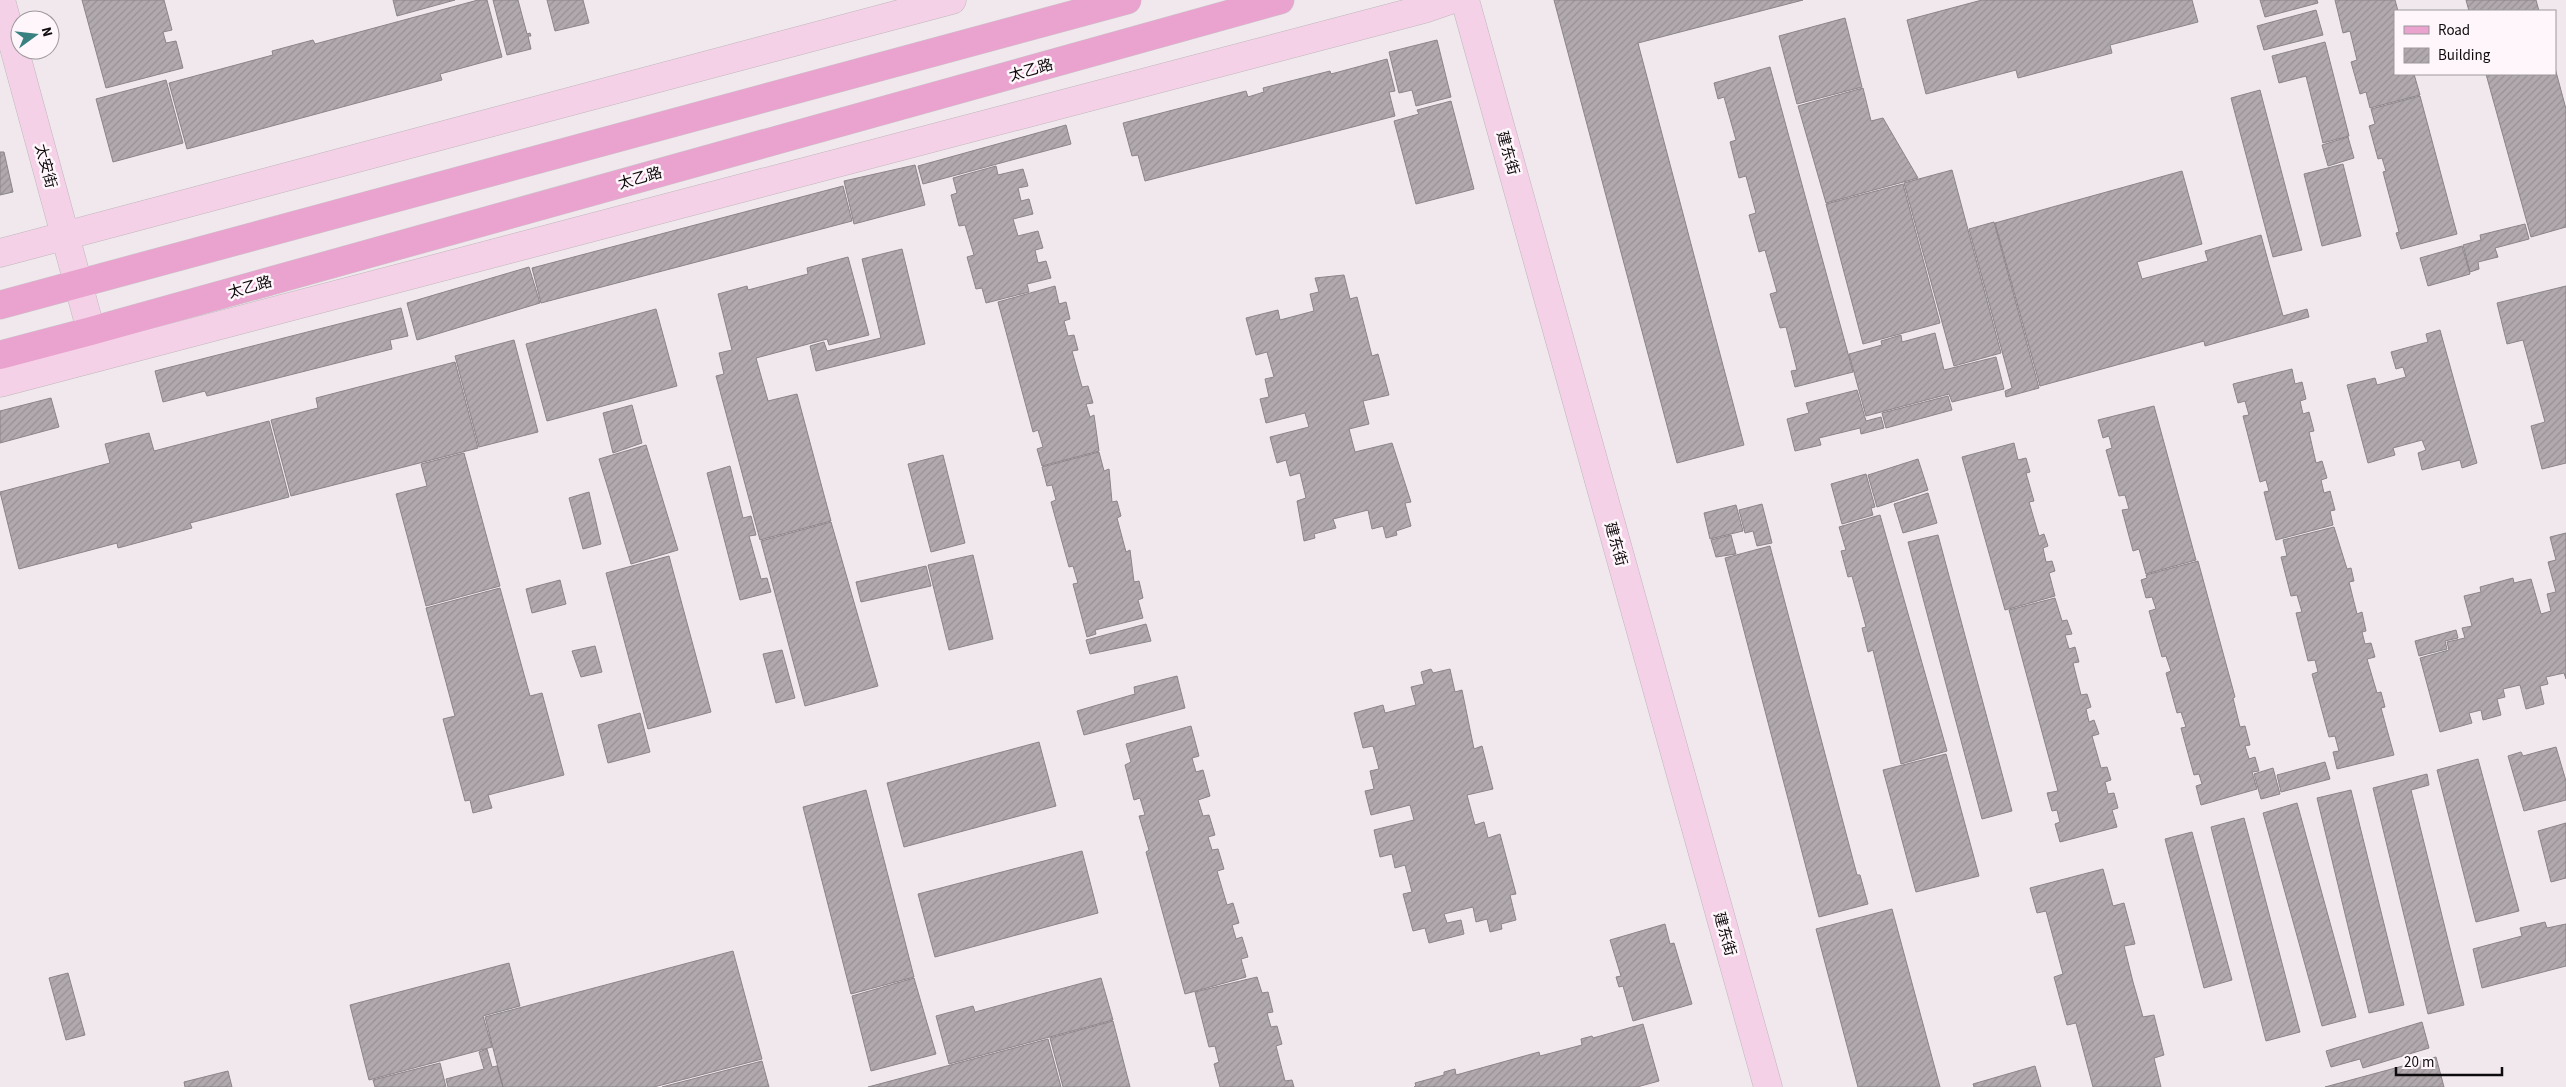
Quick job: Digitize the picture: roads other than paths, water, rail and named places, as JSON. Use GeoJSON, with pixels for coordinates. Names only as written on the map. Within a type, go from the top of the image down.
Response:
{"type":"FeatureCollection","features":[{"type":"Feature","properties":{"kind":"main road","name":"太安街"},"geometry":{"type":"LineString","coordinates":[[1,0],[92,332]]}},
{"type":"Feature","properties":{"kind":"main road"},"geometry":{"type":"LineString","coordinates":[[0,253],[952,0]]}},
{"type":"Feature","properties":{"kind":"main road"},"geometry":{"type":"LineString","coordinates":[[0,305],[1127,0]]}},
{"type":"Feature","properties":{"kind":"main road","name":"太乙路"},"geometry":{"type":"LineString","coordinates":[[0,355],[92,332],[1280,0]]}},
{"type":"Feature","properties":{"kind":"main road"},"geometry":{"type":"LineString","coordinates":[[0,383],[1405,14],[1450,0]]}},
{"type":"Feature","properties":{"kind":"main road","name":"建东街"},"geometry":{"type":"LineString","coordinates":[[1465,0],[1768,1087]]}}]}
